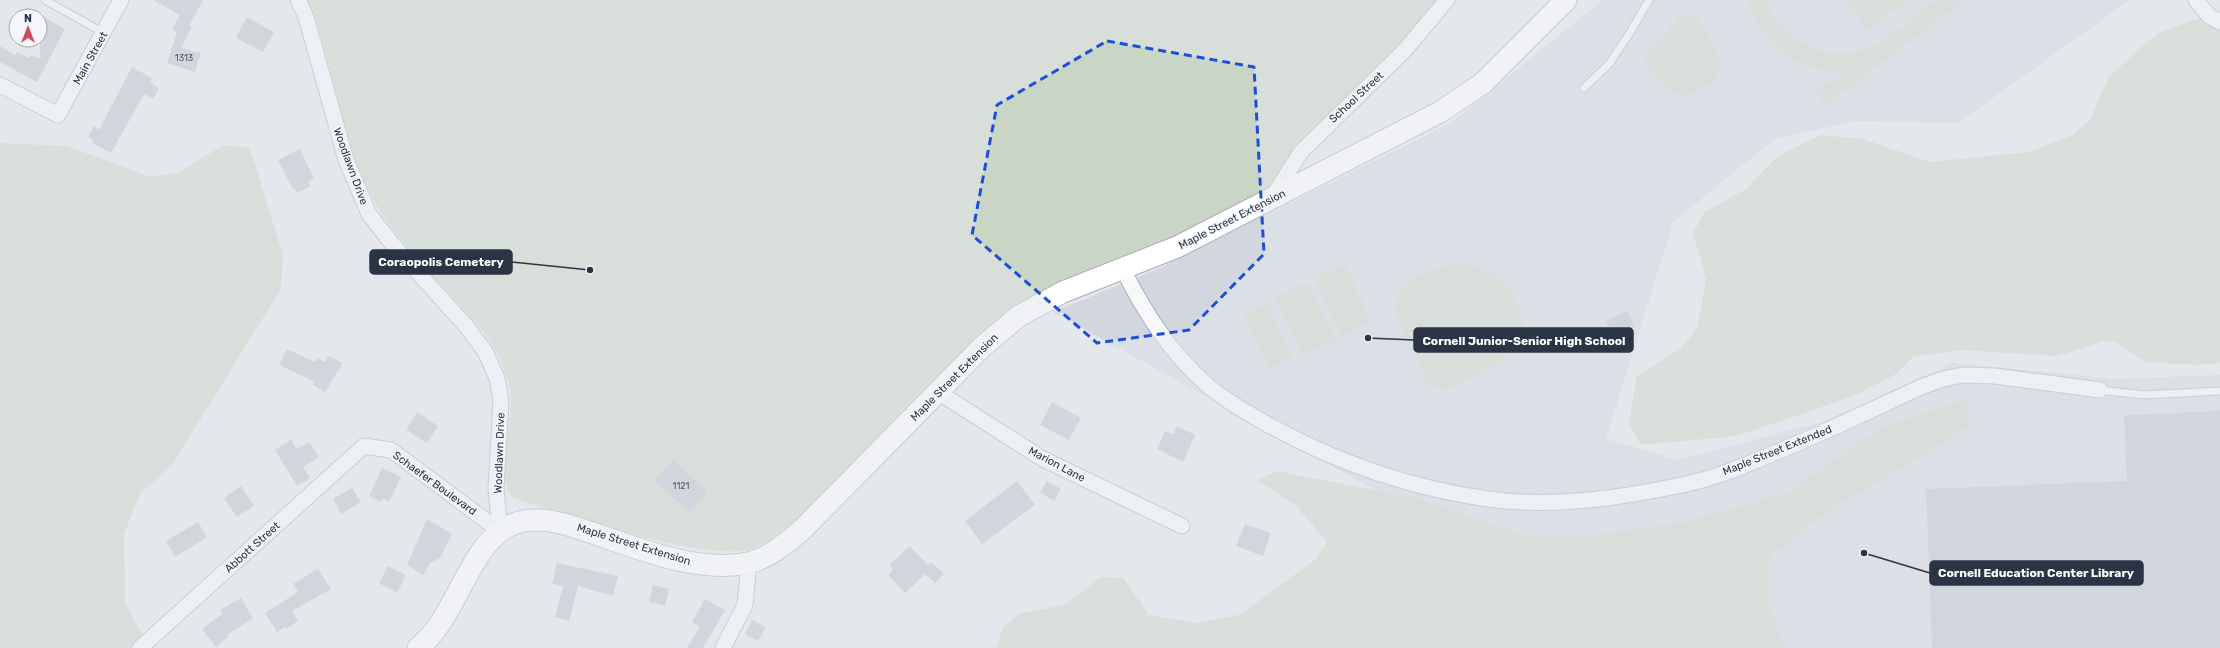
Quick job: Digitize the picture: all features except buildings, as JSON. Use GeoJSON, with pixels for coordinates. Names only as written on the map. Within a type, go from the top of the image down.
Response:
{"type":"FeatureCollection","features":[{"type":"Feature","properties":{"kind":"street","name":"Main Street"},"geometry":{"type":"LineString","coordinates":[[0,85],[58,115],[121,0]]}},
{"type":"Feature","properties":{"kind":"street","name":"Woodlawn Drive"},"geometry":{"type":"LineString","coordinates":[[298,0],[306,17],[346,160],[369,214],[394,245],[468,327],[486,353],[497,378],[501,401],[496,488],[500,531]]}},
{"type":"Feature","properties":{"kind":"street","name":"School Street"},"geometry":{"type":"LineString","coordinates":[[1271,200],[1301,152],[1405,50],[1447,0]]}},
{"type":"Feature","properties":{"kind":"street","name":"Maple Street Extension"},"geometry":{"type":"LineString","coordinates":[[418,648],[443,620],[480,553],[500,531],[521,522],[550,521],[677,559],[714,565],[749,563],[777,549],[804,528],[982,347],[1030,309],[1064,292],[1177,247],[1415,126],[1462,99],[1499,68],[1566,0]]}},
{"type":"Feature","properties":{"kind":"street"},"geometry":{"type":"LineString","coordinates":[[2196,0],[2209,16],[2220,22]]}},
{"type":"Feature","properties":{"kind":"street","name":"Maple Street Extended"},"geometry":{"type":"LineString","coordinates":[[1123,269],[1136,295],[1157,328],[1204,382],[1230,403],[1329,455],[1435,489],[1488,499],[1535,502],[1576,501],[1624,496],[1688,484],[1740,467],[1943,379],[1963,375],[1995,376],[2100,390]]}},
{"type":"Feature","properties":{"kind":"street","name":"Marion Lane"},"geometry":{"type":"LineString","coordinates":[[938,392],[1043,459],[1182,526]]}},
{"type":"Feature","properties":{"kind":"street","name":"Schaefer Boulevard"},"geometry":{"type":"LineString","coordinates":[[364,446],[391,450],[500,531]]}},
{"type":"Feature","properties":{"kind":"street","name":"Abbott Street"},"geometry":{"type":"LineString","coordinates":[[140,648],[364,446]]}},
{"type":"Feature","properties":{"kind":"street"},"geometry":{"type":"LineString","coordinates":[[722,648],[745,605],[749,563]]}},
{"type":"Feature","properties":{"kind":"lane"},"geometry":{"type":"LineString","coordinates":[[45,0],[104,33]]}},
{"type":"Feature","properties":{"kind":"lane"},"geometry":{"type":"LineString","coordinates":[[1584,88],[1609,64],[1649,0]]}},
{"type":"Feature","properties":{"kind":"lane"},"geometry":{"type":"LineString","coordinates":[[2100,390],[2144,395],[2220,391]]}},
{"type":"Feature","properties":{"kind":"highlighted area"},"geometry":{"type":"Polygon","coordinates":[[[1107,41],[1254,67],[1264,254],[1189,330],[1097,343],[972,235],[997,105],[1107,41]]]}},
{"type":"Feature","properties":{"kind":"shaded area"},"geometry":{"type":"Polygon","coordinates":[[[1603,0],[2130,0],[1958,123],[1856,121],[1775,139],[1673,222],[1606,439],[1678,460],[1822,422],[1953,363],[2115,379],[2220,375],[2220,648],[1661,648],[1053,312],[1158,269],[1452,122],[1603,0]]]}},
{"type":"Feature","properties":{"kind":"green space"},"geometry":{"type":"Polygon","coordinates":[[[308,0],[1447,0],[1317,134],[1271,200],[1035,306],[877,454],[868,447],[815,502],[785,528],[756,547],[735,551],[707,550],[637,536],[513,498],[508,491],[505,466],[511,398],[509,385],[502,363],[494,347],[478,325],[396,234],[378,208],[365,184],[346,132],[325,52],[308,0]]]}},
{"type":"Feature","properties":{"kind":"green space"},"geometry":{"type":"Polygon","coordinates":[[[1747,0],[1766,0],[1784,29],[1796,39],[1810,47],[1826,52],[1842,53],[1859,51],[1881,42],[1937,0],[1964,0],[1825,106],[1815,93],[1841,74],[1817,69],[1802,63],[1790,57],[1781,50],[1764,33],[1747,0]]]}},
{"type":"Feature","properties":{"kind":"green space"},"geometry":{"type":"Polygon","coordinates":[[[1845,0],[1907,0],[1868,30],[1845,0]]]}},
{"type":"Feature","properties":{"kind":"green space"},"geometry":{"type":"Polygon","coordinates":[[[2220,11],[2220,363],[2197,365],[2145,362],[2116,342],[2104,341],[2058,356],[1959,350],[1913,357],[1896,374],[1854,396],[1737,436],[1641,445],[1629,424],[1637,376],[1680,349],[1697,329],[1706,279],[1693,233],[1704,213],[1746,189],[1778,156],[1820,135],[1863,139],[1930,162],[2029,152],[2072,135],[2090,120],[2108,78],[2142,46],[2160,32],[2220,11]]]}},
{"type":"Feature","properties":{"kind":"green space"},"geometry":{"type":"Polygon","coordinates":[[[1682,15],[1696,16],[1715,47],[1721,65],[1719,73],[1712,81],[1699,91],[1689,94],[1679,94],[1662,84],[1648,66],[1643,56],[1682,15]]]}},
{"type":"Feature","properties":{"kind":"green space"},"geometry":{"type":"Polygon","coordinates":[[[0,143],[67,146],[151,177],[178,173],[223,145],[250,148],[283,255],[281,289],[172,465],[140,494],[124,534],[125,602],[138,627],[152,648],[0,648],[0,143]]]}},
{"type":"Feature","properties":{"kind":"green space"},"geometry":{"type":"Polygon","coordinates":[[[1345,264],[1372,322],[1341,336],[1314,279],[1345,264]]]}},
{"type":"Feature","properties":{"kind":"green space"},"geometry":{"type":"Polygon","coordinates":[[[1443,266],[1471,266],[1484,270],[1495,276],[1504,284],[1517,303],[1526,340],[1518,352],[1445,391],[1427,382],[1395,313],[1397,295],[1415,277],[1443,266]]]}},
{"type":"Feature","properties":{"kind":"green space"},"geometry":{"type":"Polygon","coordinates":[[[1308,282],[1336,340],[1302,356],[1274,298],[1308,282]]]}},
{"type":"Feature","properties":{"kind":"green space"},"geometry":{"type":"Polygon","coordinates":[[[1268,304],[1293,357],[1269,368],[1243,316],[1268,304]]]}},
{"type":"Feature","properties":{"kind":"green space"},"geometry":{"type":"Polygon","coordinates":[[[1966,399],[1970,423],[1952,438],[1826,512],[1770,556],[1768,602],[1784,648],[996,648],[1003,627],[1021,613],[1065,605],[1101,577],[1123,578],[1149,615],[1195,623],[1239,615],[1315,560],[1327,542],[1296,506],[1257,480],[1277,471],[1410,497],[1521,534],[1571,538],[1682,523],[1788,493],[1882,427],[1966,399]]]}},
{"type":"Feature","properties":{"kind":"place","name":"Coraopolis Cemetery"},"geometry":{"type":"Point","coordinates":[590,270]}},
{"type":"Feature","properties":{"kind":"place","name":"Cornell Junior-Senior High School"},"geometry":{"type":"Point","coordinates":[1368,338]}},
{"type":"Feature","properties":{"kind":"place","name":"Cornell Education Center Library"},"geometry":{"type":"Point","coordinates":[1864,553]}}]}
